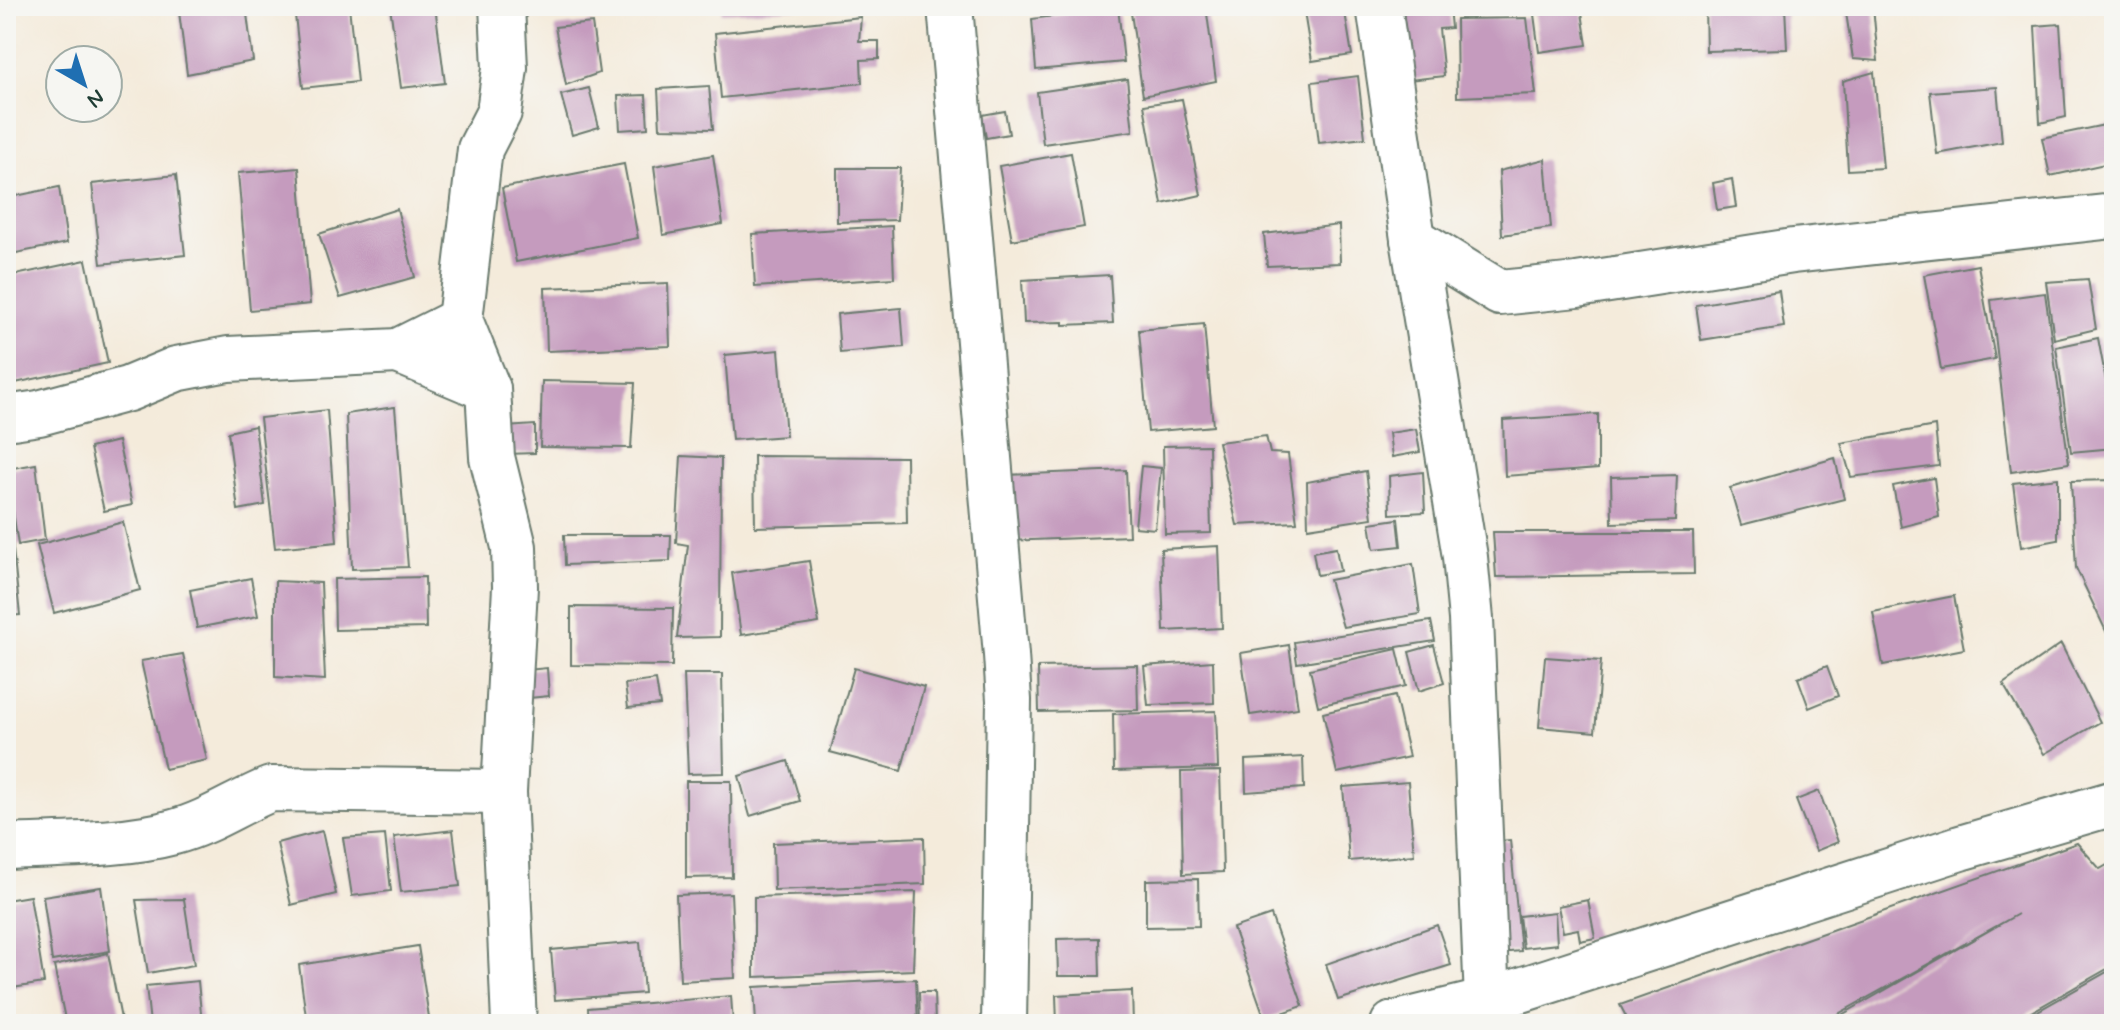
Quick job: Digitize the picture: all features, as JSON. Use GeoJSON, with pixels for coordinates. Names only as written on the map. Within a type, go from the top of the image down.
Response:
{"type":"FeatureCollection","features":[{"type":"Feature","properties":{"kind":"street"},"geometry":{"type":"LineString","coordinates":[[502,6],[505,68],[499,112],[480,149],[460,320],[488,389],[492,457],[514,547],[515,587],[504,792],[514,1024]]}},
{"type":"Feature","properties":{"kind":"street"},"geometry":{"type":"LineString","coordinates":[[950,6],[1009,700],[1004,1024]]}},
{"type":"Feature","properties":{"kind":"street"},"geometry":{"type":"LineString","coordinates":[[1379,6],[1470,603],[1487,1001]]}},
{"type":"Feature","properties":{"kind":"street"},"geometry":{"type":"LineString","coordinates":[[1413,239],[1500,293],[1577,285],[1793,251],[2114,216]]}},
{"type":"Feature","properties":{"kind":"street"},"geometry":{"type":"LineString","coordinates":[[6,418],[39,413],[128,389],[176,369],[228,359],[398,351],[460,320]]}},
{"type":"Feature","properties":{"kind":"street"},"geometry":{"type":"LineString","coordinates":[[398,351],[488,389]]}},
{"type":"Feature","properties":{"kind":"street"},"geometry":{"type":"LineString","coordinates":[[6,847],[121,840],[174,832],[212,818],[242,800],[271,789],[504,792]]}},
{"type":"Feature","properties":{"kind":"street"},"geometry":{"type":"LineString","coordinates":[[1393,1024],[1487,1001],[1960,848],[2114,803]]}},
{"type":"Feature","properties":{"kind":"building"},"geometry":{"type":"Polygon","coordinates":[[[246,6],[253,61],[187,74],[179,12],[246,6]]]}},
{"type":"Feature","properties":{"kind":"building"},"geometry":{"type":"Polygon","coordinates":[[[294,6],[349,6],[357,82],[303,88],[294,6]]]}},
{"type":"Feature","properties":{"kind":"building"},"geometry":{"type":"Polygon","coordinates":[[[390,6],[435,6],[445,83],[401,88],[390,6]]]}},
{"type":"Feature","properties":{"kind":"building"},"geometry":{"type":"Polygon","coordinates":[[[722,6],[800,6],[800,8],[721,13],[722,6]]]}},
{"type":"Feature","properties":{"kind":"building"},"geometry":{"type":"Polygon","coordinates":[[[986,6],[1018,6],[1018,8],[987,12],[986,6]]]}},
{"type":"Feature","properties":{"kind":"building"},"geometry":{"type":"Polygon","coordinates":[[[1130,6],[1206,6],[1216,81],[1143,96],[1130,6]]]}},
{"type":"Feature","properties":{"kind":"building"},"geometry":{"type":"Polygon","coordinates":[[[1303,6],[1344,6],[1352,55],[1312,61],[1303,6]]]}},
{"type":"Feature","properties":{"kind":"building"},"geometry":{"type":"Polygon","coordinates":[[[1581,6],[1587,45],[1539,52],[1533,7],[1581,6]]]}},
{"type":"Feature","properties":{"kind":"building"},"geometry":{"type":"Polygon","coordinates":[[[1705,6],[1785,6],[1787,49],[1706,51],[1705,6]]]}},
{"type":"Feature","properties":{"kind":"building"},"geometry":{"type":"Polygon","coordinates":[[[1845,6],[1873,6],[1878,61],[1853,59],[1845,6]]]}},
{"type":"Feature","properties":{"kind":"building"},"geometry":{"type":"Polygon","coordinates":[[[2032,6],[2085,6],[2085,8],[2032,12],[2032,6]]]}},
{"type":"Feature","properties":{"kind":"building"},"geometry":{"type":"Polygon","coordinates":[[[1118,7],[1124,62],[1036,70],[1032,19],[1118,7]]]}},
{"type":"Feature","properties":{"kind":"building"},"geometry":{"type":"Polygon","coordinates":[[[1449,7],[1451,28],[1439,29],[1444,76],[1409,80],[1403,10],[1449,7]]]}},
{"type":"Feature","properties":{"kind":"building"},"geometry":{"type":"Polygon","coordinates":[[[861,17],[859,41],[879,41],[879,59],[861,60],[862,83],[721,98],[715,33],[861,17]]]}},
{"type":"Feature","properties":{"kind":"building"},"geometry":{"type":"Polygon","coordinates":[[[1527,18],[1536,94],[1457,97],[1456,19],[1527,18]]]}},
{"type":"Feature","properties":{"kind":"building"},"geometry":{"type":"Polygon","coordinates":[[[592,23],[599,73],[566,85],[555,27],[592,23]]]}},
{"type":"Feature","properties":{"kind":"building"},"geometry":{"type":"Polygon","coordinates":[[[2060,24],[2066,117],[2040,123],[2035,26],[2060,24]]]}},
{"type":"Feature","properties":{"kind":"building"},"geometry":{"type":"Polygon","coordinates":[[[1874,72],[1883,168],[1848,170],[1843,81],[1874,72]]]}},
{"type":"Feature","properties":{"kind":"building"},"geometry":{"type":"Polygon","coordinates":[[[1358,76],[1365,138],[1319,143],[1312,82],[1358,76]]]}},
{"type":"Feature","properties":{"kind":"building"},"geometry":{"type":"Polygon","coordinates":[[[1127,79],[1133,131],[1043,144],[1037,92],[1127,79]]]}},
{"type":"Feature","properties":{"kind":"building"},"geometry":{"type":"Polygon","coordinates":[[[709,86],[713,129],[660,128],[658,89],[709,86]]]}},
{"type":"Feature","properties":{"kind":"building"},"geometry":{"type":"Polygon","coordinates":[[[1997,87],[2002,142],[1937,154],[1930,92],[1997,87]]]}},
{"type":"Feature","properties":{"kind":"building"},"geometry":{"type":"Polygon","coordinates":[[[589,88],[599,127],[572,135],[561,95],[589,88]]]}},
{"type":"Feature","properties":{"kind":"building"},"geometry":{"type":"Polygon","coordinates":[[[646,95],[648,128],[620,130],[618,96],[646,95]]]}},
{"type":"Feature","properties":{"kind":"building"},"geometry":{"type":"Polygon","coordinates":[[[1182,99],[1201,195],[1162,204],[1144,105],[1182,99]]]}},
{"type":"Feature","properties":{"kind":"building"},"geometry":{"type":"Polygon","coordinates":[[[1005,111],[1009,134],[986,138],[982,115],[1005,111]]]}},
{"type":"Feature","properties":{"kind":"building"},"geometry":{"type":"Polygon","coordinates":[[[2114,123],[2114,162],[2050,176],[2042,138],[2114,123]]]}},
{"type":"Feature","properties":{"kind":"building"},"geometry":{"type":"Polygon","coordinates":[[[1071,153],[1084,227],[1012,240],[999,166],[1071,153]]]}},
{"type":"Feature","properties":{"kind":"building"},"geometry":{"type":"Polygon","coordinates":[[[713,155],[723,224],[663,235],[654,166],[713,155]]]}},
{"type":"Feature","properties":{"kind":"building"},"geometry":{"type":"Polygon","coordinates":[[[1545,159],[1551,228],[1502,235],[1499,171],[1545,159]]]}},
{"type":"Feature","properties":{"kind":"building"},"geometry":{"type":"Polygon","coordinates":[[[624,164],[638,238],[516,262],[502,188],[624,164]]]}},
{"type":"Feature","properties":{"kind":"building"},"geometry":{"type":"Polygon","coordinates":[[[299,168],[310,304],[250,310],[238,173],[299,168]]]}},
{"type":"Feature","properties":{"kind":"building"},"geometry":{"type":"Polygon","coordinates":[[[837,168],[900,168],[897,220],[837,222],[837,168]]]}},
{"type":"Feature","properties":{"kind":"building"},"geometry":{"type":"Polygon","coordinates":[[[176,175],[185,255],[101,264],[92,184],[176,175]]]}},
{"type":"Feature","properties":{"kind":"building"},"geometry":{"type":"Polygon","coordinates":[[[1732,179],[1736,207],[1717,210],[1713,183],[1732,179]]]}},
{"type":"Feature","properties":{"kind":"building"},"geometry":{"type":"Polygon","coordinates":[[[59,187],[67,243],[6,255],[6,198],[59,187]]]}},
{"type":"Feature","properties":{"kind":"building"},"geometry":{"type":"Polygon","coordinates":[[[397,209],[415,277],[340,298],[319,234],[397,209]]]}},
{"type":"Feature","properties":{"kind":"building"},"geometry":{"type":"Polygon","coordinates":[[[1339,225],[1340,263],[1267,266],[1264,234],[1339,225]]]}},
{"type":"Feature","properties":{"kind":"building"},"geometry":{"type":"Polygon","coordinates":[[[892,226],[894,278],[755,287],[752,234],[892,226]]]}},
{"type":"Feature","properties":{"kind":"building"},"geometry":{"type":"Polygon","coordinates":[[[86,260],[108,363],[6,385],[6,277],[86,260]]]}},
{"type":"Feature","properties":{"kind":"building"},"geometry":{"type":"Polygon","coordinates":[[[1978,265],[1995,359],[1941,369],[1924,275],[1978,265]]]}},
{"type":"Feature","properties":{"kind":"building"},"geometry":{"type":"Polygon","coordinates":[[[1110,275],[1113,323],[1024,323],[1022,280],[1110,275]]]}},
{"type":"Feature","properties":{"kind":"building"},"geometry":{"type":"Polygon","coordinates":[[[2088,279],[2096,329],[2054,339],[2046,282],[2088,279]]]}},
{"type":"Feature","properties":{"kind":"building"},"geometry":{"type":"Polygon","coordinates":[[[668,283],[670,346],[547,351],[545,288],[668,283]]]}},
{"type":"Feature","properties":{"kind":"building"},"geometry":{"type":"Polygon","coordinates":[[[1779,291],[1784,327],[1701,340],[1696,305],[1779,291]]]}},
{"type":"Feature","properties":{"kind":"building"},"geometry":{"type":"Polygon","coordinates":[[[2045,293],[2069,463],[2011,472],[1991,300],[2045,293]]]}},
{"type":"Feature","properties":{"kind":"building"},"geometry":{"type":"Polygon","coordinates":[[[901,308],[904,347],[840,353],[837,314],[901,308]]]}},
{"type":"Feature","properties":{"kind":"building"},"geometry":{"type":"Polygon","coordinates":[[[1204,324],[1213,426],[1148,432],[1139,330],[1204,324]]]}},
{"type":"Feature","properties":{"kind":"building"},"geometry":{"type":"Polygon","coordinates":[[[2098,338],[2114,423],[2114,448],[2071,452],[2056,347],[2098,338]]]}},
{"type":"Feature","properties":{"kind":"building"},"geometry":{"type":"Polygon","coordinates":[[[779,350],[786,436],[732,440],[725,355],[779,350]]]}},
{"type":"Feature","properties":{"kind":"building"},"geometry":{"type":"Polygon","coordinates":[[[542,381],[635,383],[631,448],[540,447],[542,381]]]}},
{"type":"Feature","properties":{"kind":"building"},"geometry":{"type":"Polygon","coordinates":[[[395,407],[408,567],[352,569],[346,414],[395,407]]]}},
{"type":"Feature","properties":{"kind":"building"},"geometry":{"type":"Polygon","coordinates":[[[327,410],[337,542],[275,548],[260,418],[327,410]]]}},
{"type":"Feature","properties":{"kind":"building"},"geometry":{"type":"Polygon","coordinates":[[[1598,414],[1598,469],[1505,476],[1503,420],[1598,414]]]}},
{"type":"Feature","properties":{"kind":"building"},"geometry":{"type":"Polygon","coordinates":[[[535,425],[535,453],[506,454],[506,427],[535,425]]]}},
{"type":"Feature","properties":{"kind":"building"},"geometry":{"type":"Polygon","coordinates":[[[255,426],[265,505],[238,510],[228,432],[255,426]]]}},
{"type":"Feature","properties":{"kind":"building"},"geometry":{"type":"Polygon","coordinates":[[[1935,426],[1939,466],[1851,477],[1841,443],[1935,426]]]}},
{"type":"Feature","properties":{"kind":"building"},"geometry":{"type":"Polygon","coordinates":[[[1416,429],[1420,452],[1392,457],[1389,433],[1416,429]]]}},
{"type":"Feature","properties":{"kind":"building"},"geometry":{"type":"Polygon","coordinates":[[[1266,436],[1270,453],[1288,454],[1297,522],[1237,525],[1218,442],[1266,436]]]}},
{"type":"Feature","properties":{"kind":"building"},"geometry":{"type":"Polygon","coordinates":[[[118,441],[132,505],[104,511],[90,448],[118,441]]]}},
{"type":"Feature","properties":{"kind":"building"},"geometry":{"type":"Polygon","coordinates":[[[1209,445],[1211,533],[1165,534],[1163,446],[1209,445]]]}},
{"type":"Feature","properties":{"kind":"building"},"geometry":{"type":"Polygon","coordinates":[[[681,456],[721,458],[720,637],[677,638],[688,545],[676,543],[681,456]]]}},
{"type":"Feature","properties":{"kind":"building"},"geometry":{"type":"Polygon","coordinates":[[[754,456],[906,457],[907,523],[755,527],[754,456]]]}},
{"type":"Feature","properties":{"kind":"building"},"geometry":{"type":"Polygon","coordinates":[[[1835,458],[1844,499],[1741,525],[1730,488],[1835,458]]]}},
{"type":"Feature","properties":{"kind":"building"},"geometry":{"type":"Polygon","coordinates":[[[36,464],[45,540],[18,545],[7,469],[36,464]]]}},
{"type":"Feature","properties":{"kind":"building"},"geometry":{"type":"Polygon","coordinates":[[[1141,466],[1161,468],[1155,529],[1135,527],[1141,466]]]}},
{"type":"Feature","properties":{"kind":"building"},"geometry":{"type":"Polygon","coordinates":[[[1126,470],[1129,536],[1008,541],[1006,475],[1126,470]]]}},
{"type":"Feature","properties":{"kind":"building"},"geometry":{"type":"Polygon","coordinates":[[[1366,471],[1372,518],[1308,528],[1307,482],[1366,471]]]}},
{"type":"Feature","properties":{"kind":"building"},"geometry":{"type":"Polygon","coordinates":[[[1423,472],[1425,512],[1390,514],[1389,476],[1423,472]]]}},
{"type":"Feature","properties":{"kind":"building"},"geometry":{"type":"Polygon","coordinates":[[[1677,475],[1675,521],[1612,523],[1611,477],[1677,475]]]}},
{"type":"Feature","properties":{"kind":"building"},"geometry":{"type":"Polygon","coordinates":[[[1934,478],[1939,517],[1901,527],[1893,486],[1934,478]]]}},
{"type":"Feature","properties":{"kind":"building"},"geometry":{"type":"Polygon","coordinates":[[[2058,478],[2058,540],[2021,547],[2013,483],[2058,478]]]}},
{"type":"Feature","properties":{"kind":"building"},"geometry":{"type":"Polygon","coordinates":[[[2114,480],[2114,648],[2076,568],[2071,481],[2114,480]]]}},
{"type":"Feature","properties":{"kind":"building"},"geometry":{"type":"Polygon","coordinates":[[[9,512],[20,615],[6,616],[6,513],[9,512]]]}},
{"type":"Feature","properties":{"kind":"building"},"geometry":{"type":"Polygon","coordinates":[[[1398,519],[1401,546],[1374,549],[1370,523],[1398,519]]]}},
{"type":"Feature","properties":{"kind":"building"},"geometry":{"type":"Polygon","coordinates":[[[123,522],[140,590],[54,613],[37,545],[123,522]]]}},
{"type":"Feature","properties":{"kind":"building"},"geometry":{"type":"Polygon","coordinates":[[[1493,532],[1693,532],[1694,574],[1496,577],[1493,532]]]}},
{"type":"Feature","properties":{"kind":"building"},"geometry":{"type":"Polygon","coordinates":[[[564,535],[671,535],[670,561],[565,565],[564,535]]]}},
{"type":"Feature","properties":{"kind":"building"},"geometry":{"type":"Polygon","coordinates":[[[1219,546],[1222,628],[1164,631],[1161,549],[1219,546]]]}},
{"type":"Feature","properties":{"kind":"building"},"geometry":{"type":"Polygon","coordinates":[[[1336,548],[1340,571],[1317,575],[1313,552],[1336,548]]]}},
{"type":"Feature","properties":{"kind":"building"},"geometry":{"type":"Polygon","coordinates":[[[809,561],[819,623],[741,635],[732,573],[809,561]]]}},
{"type":"Feature","properties":{"kind":"building"},"geometry":{"type":"Polygon","coordinates":[[[1413,564],[1420,614],[1343,627],[1329,580],[1413,564]]]}},
{"type":"Feature","properties":{"kind":"building"},"geometry":{"type":"Polygon","coordinates":[[[425,577],[426,628],[335,630],[334,579],[425,577]]]}},
{"type":"Feature","properties":{"kind":"building"},"geometry":{"type":"Polygon","coordinates":[[[251,578],[258,616],[197,628],[190,590],[251,578]]]}},
{"type":"Feature","properties":{"kind":"building"},"geometry":{"type":"Polygon","coordinates":[[[275,581],[321,583],[325,680],[275,677],[275,581]]]}},
{"type":"Feature","properties":{"kind":"building"},"geometry":{"type":"Polygon","coordinates":[[[1954,596],[1964,649],[1883,665],[1873,612],[1954,596]]]}},
{"type":"Feature","properties":{"kind":"building"},"geometry":{"type":"Polygon","coordinates":[[[571,607],[673,608],[672,666],[571,665],[571,607]]]}},
{"type":"Feature","properties":{"kind":"building"},"geometry":{"type":"Polygon","coordinates":[[[1431,621],[1435,641],[1297,663],[1294,642],[1431,621]]]}},
{"type":"Feature","properties":{"kind":"building"},"geometry":{"type":"Polygon","coordinates":[[[2061,644],[2100,722],[2044,754],[2003,684],[2061,644]]]}},
{"type":"Feature","properties":{"kind":"building"},"geometry":{"type":"Polygon","coordinates":[[[1289,645],[1298,708],[1250,715],[1241,653],[1289,645]]]}},
{"type":"Feature","properties":{"kind":"building"},"geometry":{"type":"Polygon","coordinates":[[[1434,645],[1444,683],[1419,691],[1409,652],[1434,645]]]}},
{"type":"Feature","properties":{"kind":"building"},"geometry":{"type":"Polygon","coordinates":[[[1397,649],[1406,686],[1318,706],[1310,669],[1397,649]]]}},
{"type":"Feature","properties":{"kind":"building"},"geometry":{"type":"Polygon","coordinates":[[[183,654],[207,760],[165,769],[141,661],[183,654]]]}},
{"type":"Feature","properties":{"kind":"building"},"geometry":{"type":"Polygon","coordinates":[[[1545,657],[1601,661],[1595,732],[1539,727],[1545,657]]]}},
{"type":"Feature","properties":{"kind":"building"},"geometry":{"type":"Polygon","coordinates":[[[1213,661],[1214,703],[1148,705],[1144,666],[1213,661]]]}},
{"type":"Feature","properties":{"kind":"building"},"geometry":{"type":"Polygon","coordinates":[[[1137,665],[1138,710],[1039,712],[1038,667],[1137,665]]]}},
{"type":"Feature","properties":{"kind":"building"},"geometry":{"type":"Polygon","coordinates":[[[1827,666],[1838,696],[1809,708],[1798,678],[1827,666]]]}},
{"type":"Feature","properties":{"kind":"building"},"geometry":{"type":"Polygon","coordinates":[[[547,668],[549,696],[519,699],[517,671],[547,668]]]}},
{"type":"Feature","properties":{"kind":"building"},"geometry":{"type":"Polygon","coordinates":[[[854,668],[924,687],[901,771],[830,752],[854,668]]]}},
{"type":"Feature","properties":{"kind":"building"},"geometry":{"type":"Polygon","coordinates":[[[684,674],[722,674],[724,773],[688,774],[684,674]]]}},
{"type":"Feature","properties":{"kind":"building"},"geometry":{"type":"Polygon","coordinates":[[[656,680],[660,705],[628,708],[625,684],[656,680]]]}},
{"type":"Feature","properties":{"kind":"building"},"geometry":{"type":"Polygon","coordinates":[[[1395,696],[1409,757],[1337,773],[1323,713],[1395,696]]]}},
{"type":"Feature","properties":{"kind":"building"},"geometry":{"type":"Polygon","coordinates":[[[1216,711],[1218,768],[1114,771],[1113,714],[1216,711]]]}},
{"type":"Feature","properties":{"kind":"building"},"geometry":{"type":"Polygon","coordinates":[[[1303,757],[1304,788],[1246,792],[1245,760],[1303,757]]]}},
{"type":"Feature","properties":{"kind":"building"},"geometry":{"type":"Polygon","coordinates":[[[788,761],[800,801],[750,816],[739,776],[788,761]]]}},
{"type":"Feature","properties":{"kind":"building"},"geometry":{"type":"Polygon","coordinates":[[[1220,771],[1223,872],[1183,874],[1181,772],[1220,771]]]}},
{"type":"Feature","properties":{"kind":"building"},"geometry":{"type":"Polygon","coordinates":[[[686,781],[731,781],[732,877],[686,878],[686,781]]]}},
{"type":"Feature","properties":{"kind":"building"},"geometry":{"type":"Polygon","coordinates":[[[1408,782],[1414,855],[1349,861],[1343,787],[1408,782]]]}},
{"type":"Feature","properties":{"kind":"building"},"geometry":{"type":"Polygon","coordinates":[[[1819,791],[1838,842],[1816,851],[1796,800],[1819,791]]]}},
{"type":"Feature","properties":{"kind":"building"},"geometry":{"type":"Polygon","coordinates":[[[453,830],[460,886],[401,892],[394,837],[453,830]]]}},
{"type":"Feature","properties":{"kind":"building"},"geometry":{"type":"Polygon","coordinates":[[[322,831],[336,894],[291,905],[277,843],[322,831]]]}},
{"type":"Feature","properties":{"kind":"building"},"geometry":{"type":"Polygon","coordinates":[[[385,835],[391,891],[352,896],[343,838],[385,835]]]}},
{"type":"Feature","properties":{"kind":"building"},"geometry":{"type":"Polygon","coordinates":[[[924,837],[925,884],[774,890],[773,843],[924,837]]]}},
{"type":"Feature","properties":{"kind":"building"},"geometry":{"type":"Polygon","coordinates":[[[1510,840],[1521,951],[1498,953],[1488,842],[1510,840]]]}},
{"type":"Feature","properties":{"kind":"building"},"geometry":{"type":"Polygon","coordinates":[[[2077,843],[2100,869],[2114,861],[2114,965],[2010,1024],[1826,1024],[2018,914],[1820,1024],[1630,1024],[1620,1005],[2077,843]]]}},
{"type":"Feature","properties":{"kind":"building"},"geometry":{"type":"Polygon","coordinates":[[[1198,879],[1199,926],[1146,927],[1146,880],[1198,879]]]}},
{"type":"Feature","properties":{"kind":"building"},"geometry":{"type":"Polygon","coordinates":[[[101,887],[110,951],[52,961],[43,896],[101,887]]]}},
{"type":"Feature","properties":{"kind":"building"},"geometry":{"type":"Polygon","coordinates":[[[916,892],[913,970],[754,977],[754,897],[916,892]]]}},
{"type":"Feature","properties":{"kind":"building"},"geometry":{"type":"Polygon","coordinates":[[[731,893],[735,978],[680,981],[676,895],[731,893]]]}},
{"type":"Feature","properties":{"kind":"building"},"geometry":{"type":"Polygon","coordinates":[[[30,896],[44,983],[6,989],[6,900],[30,896]]]}},
{"type":"Feature","properties":{"kind":"building"},"geometry":{"type":"Polygon","coordinates":[[[184,899],[194,965],[148,973],[136,900],[184,899]]]}},
{"type":"Feature","properties":{"kind":"building"},"geometry":{"type":"Polygon","coordinates":[[[1588,900],[1595,938],[1580,941],[1578,929],[1563,932],[1558,906],[1588,900]]]}},
{"type":"Feature","properties":{"kind":"building"},"geometry":{"type":"Polygon","coordinates":[[[1555,912],[1557,944],[1523,948],[1519,916],[1555,912]]]}},
{"type":"Feature","properties":{"kind":"building"},"geometry":{"type":"Polygon","coordinates":[[[1271,915],[1303,1006],[1265,1019],[1233,928],[1271,915]]]}},
{"type":"Feature","properties":{"kind":"building"},"geometry":{"type":"Polygon","coordinates":[[[1437,925],[1451,965],[1338,1000],[1326,964],[1437,925]]]}},
{"type":"Feature","properties":{"kind":"building"},"geometry":{"type":"Polygon","coordinates":[[[1099,938],[1100,976],[1058,976],[1057,939],[1099,938]]]}},
{"type":"Feature","properties":{"kind":"building"},"geometry":{"type":"Polygon","coordinates":[[[640,942],[644,993],[555,1000],[551,950],[640,942]]]}},
{"type":"Feature","properties":{"kind":"building"},"geometry":{"type":"Polygon","coordinates":[[[418,946],[430,1024],[307,1024],[299,965],[418,946]]]}},
{"type":"Feature","properties":{"kind":"building"},"geometry":{"type":"Polygon","coordinates":[[[108,953],[122,1024],[66,1024],[54,966],[108,953]]]}},
{"type":"Feature","properties":{"kind":"building"},"geometry":{"type":"Polygon","coordinates":[[[2114,968],[2114,1024],[2015,1024],[2114,968]]]}},
{"type":"Feature","properties":{"kind":"building"},"geometry":{"type":"Polygon","coordinates":[[[916,979],[918,1024],[756,1024],[754,987],[916,979]]]}},
{"type":"Feature","properties":{"kind":"building"},"geometry":{"type":"Polygon","coordinates":[[[198,981],[202,1024],[150,1024],[146,986],[198,981]]]}},
{"type":"Feature","properties":{"kind":"building"},"geometry":{"type":"Polygon","coordinates":[[[1132,991],[1133,1024],[1057,1024],[1056,995],[1132,991]]]}},
{"type":"Feature","properties":{"kind":"building"},"geometry":{"type":"Polygon","coordinates":[[[919,992],[934,992],[935,1024],[920,1024],[919,992]]]}},
{"type":"Feature","properties":{"kind":"building"},"geometry":{"type":"Polygon","coordinates":[[[731,996],[733,1024],[589,1024],[588,1008],[731,996]]]}}]}
